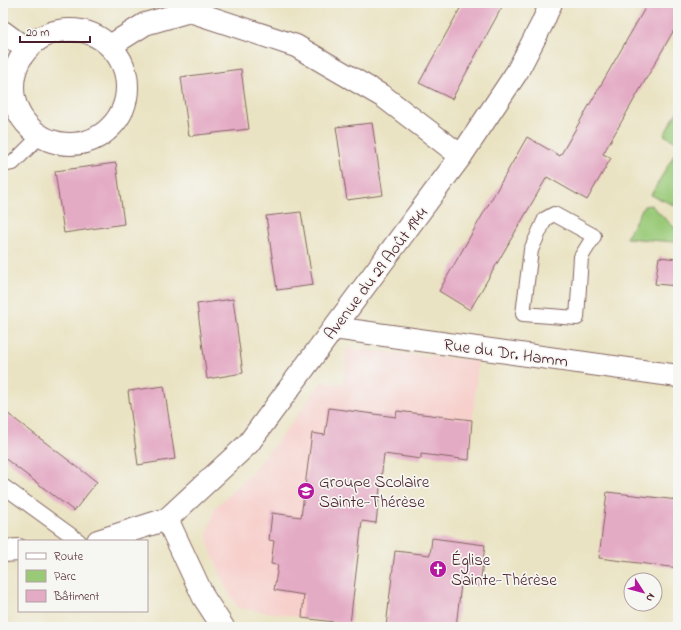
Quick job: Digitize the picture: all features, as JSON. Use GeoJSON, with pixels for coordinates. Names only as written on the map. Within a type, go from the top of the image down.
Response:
{"type":"FeatureCollection","features":[{"type":"Feature","properties":{"kind":"street","name":"Avenue du 29 Août 1944"},"geometry":{"type":"LineString","coordinates":[[167,518],[248,444],[462,156],[517,72],[542,24],[551,3]]}},
{"type":"Feature","properties":{"kind":"street"},"geometry":{"type":"LineString","coordinates":[[110,46],[145,24],[190,11],[296,46],[384,97],[462,156]]}},
{"type":"Feature","properties":{"kind":"street"},"geometry":{"type":"LineString","coordinates":[[83,30],[110,46],[126,74],[125,95],[124,108],[104,135],[72,146],[39,137],[17,112],[12,79],[26,48],[52,31],[83,30]]}},
{"type":"Feature","properties":{"kind":"street"},"geometry":{"type":"LineString","coordinates":[[3,32],[26,48]]}},
{"type":"Feature","properties":{"kind":"street","name":"Rue du Dr. Hamm"},"geometry":{"type":"LineString","coordinates":[[334,328],[678,376]]}},
{"type":"Feature","properties":{"kind":"street"},"geometry":{"type":"LineString","coordinates":[[101,540],[167,518],[204,598],[223,627]]}},
{"type":"Feature","properties":{"kind":"street"},"geometry":{"type":"LineString","coordinates":[[3,550],[18,550]]}},
{"type":"Feature","properties":{"kind":"lane"},"geometry":{"type":"LineString","coordinates":[[3,165],[13,163],[39,137]]}},
{"type":"Feature","properties":{"kind":"lane"},"geometry":{"type":"LineString","coordinates":[[554,214],[594,236],[581,257],[577,318],[523,314],[531,250],[545,219],[554,214]]}},
{"type":"Feature","properties":{"kind":"lane"},"geometry":{"type":"LineString","coordinates":[[3,486],[77,540]]}},
{"type":"Feature","properties":{"kind":"shaded area","name":"Groupe Scolaire Sainte-Thérèse"},"geometry":{"type":"Polygon","coordinates":[[[347,348],[478,361],[469,460],[421,454],[421,459],[384,454],[376,523],[362,522],[350,624],[238,608],[227,590],[209,546],[207,535],[215,508],[250,475],[322,382],[343,384],[347,348]]]}},
{"type":"Feature","properties":{"kind":"green space"},"geometry":{"type":"Polygon","coordinates":[[[678,110],[678,143],[664,135],[678,110]]]}},
{"type":"Feature","properties":{"kind":"green space"},"geometry":{"type":"Polygon","coordinates":[[[678,148],[678,203],[674,205],[651,195],[678,148]]]}},
{"type":"Feature","properties":{"kind":"green space"},"geometry":{"type":"Polygon","coordinates":[[[651,205],[678,231],[674,242],[626,238],[644,206],[651,205]]]}},
{"type":"Feature","properties":{"kind":"building"},"geometry":{"type":"Polygon","coordinates":[[[463,3],[504,3],[452,99],[419,83],[463,3]]]}},
{"type":"Feature","properties":{"kind":"building"},"geometry":{"type":"Polygon","coordinates":[[[648,3],[678,3],[678,23],[603,154],[611,158],[587,200],[547,177],[470,310],[439,291],[527,137],[560,156],[648,3]]]}},
{"type":"Feature","properties":{"kind":"building"},"geometry":{"type":"Polygon","coordinates":[[[241,69],[249,129],[189,136],[181,77],[241,69]]]}},
{"type":"Feature","properties":{"kind":"building"},"geometry":{"type":"Polygon","coordinates":[[[372,123],[383,195],[347,200],[336,127],[372,123]]]}},
{"type":"Feature","properties":{"kind":"building"},"geometry":{"type":"Polygon","coordinates":[[[116,163],[124,224],[64,233],[55,171],[116,163]]]}},
{"type":"Feature","properties":{"kind":"building"},"geometry":{"type":"Polygon","coordinates":[[[301,212],[313,285],[277,290],[266,216],[301,212]]]}},
{"type":"Feature","properties":{"kind":"building"},"geometry":{"type":"Polygon","coordinates":[[[659,257],[678,259],[678,286],[655,284],[659,257]]]}},
{"type":"Feature","properties":{"kind":"building"},"geometry":{"type":"Polygon","coordinates":[[[233,299],[243,373],[207,379],[197,304],[233,299]]]}},
{"type":"Feature","properties":{"kind":"building"},"geometry":{"type":"Polygon","coordinates":[[[164,386],[175,459],[138,465],[128,391],[164,386]]]}},
{"type":"Feature","properties":{"kind":"building"},"geometry":{"type":"Polygon","coordinates":[[[329,408],[396,417],[397,411],[472,420],[469,460],[421,454],[421,459],[384,454],[376,523],[362,521],[350,624],[302,618],[304,595],[274,590],[278,565],[271,564],[274,541],[269,540],[272,513],[301,517],[312,433],[325,435],[329,408]]]}},
{"type":"Feature","properties":{"kind":"building"},"geometry":{"type":"Polygon","coordinates":[[[3,410],[97,482],[74,511],[3,457],[3,410]]]}},
{"type":"Feature","properties":{"kind":"building"},"geometry":{"type":"Polygon","coordinates":[[[607,492],[678,500],[678,568],[599,558],[607,492]]]}},
{"type":"Feature","properties":{"kind":"building","name":"Église Sainte-Thérèse"},"geometry":{"type":"Polygon","coordinates":[[[432,538],[485,545],[480,586],[461,584],[456,627],[386,627],[395,551],[430,555],[432,538]]]}},
{"type":"Feature","properties":{"kind":"place","name":"Groupe Scolaire Sainte-Thérèse"},"geometry":{"type":"Point","coordinates":[306,491]}},
{"type":"Feature","properties":{"kind":"place","name":"Église Sainte-Thérèse"},"geometry":{"type":"Point","coordinates":[438,569]}}]}
